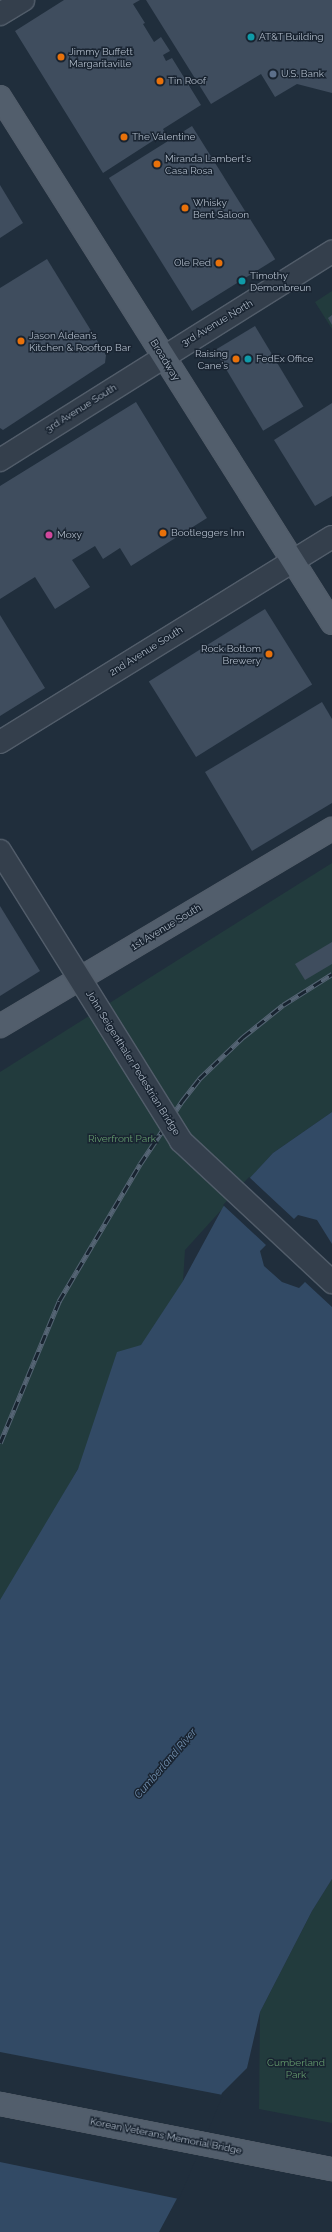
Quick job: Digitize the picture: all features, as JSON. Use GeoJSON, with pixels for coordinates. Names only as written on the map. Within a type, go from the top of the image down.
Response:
{"type":"FeatureCollection","features":[{"type":"Feature","properties":{"kind":"main road","name":"Broadway"},"geometry":{"type":"LineString","coordinates":[[0,96],[332,623]]}},
{"type":"Feature","properties":{"kind":"main road","name":"1st Avenue South"},"geometry":{"type":"LineString","coordinates":[[0,1026],[332,829]]}},
{"type":"Feature","properties":{"kind":"main road","name":"Korean Veterans Memorial Bridge"},"geometry":{"type":"LineString","coordinates":[[0,2104],[332,2169]]}},
{"type":"Feature","properties":{"kind":"street"},"geometry":{"type":"LineString","coordinates":[[0,14],[24,0]]}},
{"type":"Feature","properties":{"kind":"street","name":"3rd Avenue North"},"geometry":{"type":"LineString","coordinates":[[163,356],[332,252]]}},
{"type":"Feature","properties":{"kind":"street","name":"3rd Avenue South"},"geometry":{"type":"LineString","coordinates":[[0,460],[163,356]]}},
{"type":"Feature","properties":{"kind":"street","name":"2nd Avenue South"},"geometry":{"type":"LineString","coordinates":[[0,742],[332,537]]}},
{"type":"Feature","properties":{"kind":"street","name":"John Seigenthaler Pedestrian Bridge"},"geometry":{"type":"LineString","coordinates":[[0,851],[181,1141],[332,1282]]}},
{"type":"Feature","properties":{"kind":"green space"},"geometry":{"type":"Polygon","coordinates":[[[332,291],[332,329],[315,302],[332,291]]]}},
{"type":"Feature","properties":{"kind":"green space","name":"Riverfront Park"},"geometry":{"type":"Polygon","coordinates":[[[332,863],[332,1112],[273,1153],[185,1250],[183,1281],[47,1524],[0,1602],[0,1072],[332,863]]]}},
{"type":"Feature","properties":{"kind":"green space","name":"Cumberland Park"},"geometry":{"type":"Polygon","coordinates":[[[332,1879],[332,2123],[259,2109],[260,2012],[312,1911],[332,1879]]]}},
{"type":"Feature","properties":{"kind":"water","name":"Cumberland River"},"geometry":{"type":"Polygon","coordinates":[[[332,1112],[332,1879],[312,1911],[260,2012],[247,2068],[222,2093],[181,2191],[159,2232],[0,2232],[0,1600],[78,1469],[117,1352],[141,1345],[183,1281],[223,1207],[273,1153],[332,1112]]]}},
{"type":"Feature","properties":{"kind":"pier"},"geometry":{"type":"Polygon","coordinates":[[[249,1177],[294,1219],[298,1215],[317,1220],[332,1244],[332,1307],[305,1282],[299,1288],[282,1282],[264,1266],[260,1251],[266,1245],[223,1205],[249,1177]]]}},
{"type":"Feature","properties":{"kind":"pier"},"geometry":{"type":"Polygon","coordinates":[[[0,2052],[223,2095],[179,2199],[0,2162],[0,2052]]]}},
{"type":"Feature","properties":{"kind":"building"},"geometry":{"type":"Polygon","coordinates":[[[64,0],[140,0],[133,4],[145,23],[143,24],[154,42],[161,37],[170,51],[163,55],[166,61],[172,58],[201,105],[163,129],[165,133],[103,173],[15,31],[64,0]]]}},
{"type":"Feature","properties":{"kind":"building","name":"AT&T Building"},"geometry":{"type":"Polygon","coordinates":[[[146,0],[332,0],[332,93],[297,84],[275,97],[261,74],[211,104],[146,0]]]}},
{"type":"Feature","properties":{"kind":"building"},"geometry":{"type":"Polygon","coordinates":[[[192,126],[275,259],[192,311],[109,178],[192,126]]]}},
{"type":"Feature","properties":{"kind":"building"},"geometry":{"type":"Polygon","coordinates":[[[0,185],[23,223],[0,238],[0,185]]]}},
{"type":"Feature","properties":{"kind":"building","name":"Jason Aldean’s Kitchen & Rooftop Bar"},"geometry":{"type":"Polygon","coordinates":[[[47,259],[106,355],[105,363],[3,430],[0,428],[0,288],[47,259]]]}},
{"type":"Feature","properties":{"kind":"building"},"geometry":{"type":"Polygon","coordinates":[[[332,315],[332,325],[328,318],[332,315]]]}},
{"type":"Feature","properties":{"kind":"building"},"geometry":{"type":"Polygon","coordinates":[[[255,326],[303,407],[263,431],[215,350],[255,326]]]}},
{"type":"Feature","properties":{"kind":"building"},"geometry":{"type":"Polygon","coordinates":[[[136,402],[207,518],[131,566],[120,548],[103,559],[95,546],[72,560],[90,587],[55,609],[35,577],[0,599],[0,486],[136,402]]]}},
{"type":"Feature","properties":{"kind":"building"},"geometry":{"type":"Polygon","coordinates":[[[332,403],[332,496],[315,506],[274,440],[332,403]]]}},
{"type":"Feature","properties":{"kind":"building"},"geometry":{"type":"Polygon","coordinates":[[[265,609],[312,684],[196,757],[149,682],[265,609]]]}},
{"type":"Feature","properties":{"kind":"building"},"geometry":{"type":"Polygon","coordinates":[[[0,615],[45,688],[0,716],[0,615]]]}},
{"type":"Feature","properties":{"kind":"building"},"geometry":{"type":"Polygon","coordinates":[[[322,702],[332,719],[332,803],[252,851],[205,772],[322,702]]]}},
{"type":"Feature","properties":{"kind":"building"},"geometry":{"type":"Polygon","coordinates":[[[0,906],[40,971],[0,996],[0,906]]]}},
{"type":"Feature","properties":{"kind":"building"},"geometry":{"type":"Polygon","coordinates":[[[332,942],[332,964],[305,980],[295,964],[332,942]]]}},
{"type":"Feature","properties":{"kind":"railway"},"geometry":{"type":"LineString","coordinates":[[0,1443],[59,1301],[140,1164],[182,1101],[199,1079],[243,1037],[283,1005],[332,974]]}},
{"type":"Feature","properties":{"kind":"place","name":"AT&T Building"},"geometry":{"type":"Point","coordinates":[251,37]}},
{"type":"Feature","properties":{"kind":"place","name":"Jimmy Buffett Margaritaville"},"geometry":{"type":"Point","coordinates":[61,57]}},
{"type":"Feature","properties":{"kind":"place","name":"U.S. Bank"},"geometry":{"type":"Point","coordinates":[273,74]}},
{"type":"Feature","properties":{"kind":"place","name":"Tin Roof"},"geometry":{"type":"Point","coordinates":[160,81]}},
{"type":"Feature","properties":{"kind":"place","name":"The Valentine"},"geometry":{"type":"Point","coordinates":[124,137]}},
{"type":"Feature","properties":{"kind":"place","name":"Miranda Lambert's Casa Rosa"},"geometry":{"type":"Point","coordinates":[157,164]}},
{"type":"Feature","properties":{"kind":"place","name":"Whisky Bent Saloon"},"geometry":{"type":"Point","coordinates":[185,208]}},
{"type":"Feature","properties":{"kind":"place","name":"Ole Red"},"geometry":{"type":"Point","coordinates":[219,263]}},
{"type":"Feature","properties":{"kind":"place","name":"Timothy Demonbreun"},"geometry":{"type":"Point","coordinates":[242,281]}},
{"type":"Feature","properties":{"kind":"place","name":"Jason Aldean’s Kitchen & Rooftop Bar"},"geometry":{"type":"Point","coordinates":[21,341]}},
{"type":"Feature","properties":{"kind":"place","name":"Raising Cane's"},"geometry":{"type":"Point","coordinates":[236,359]}},
{"type":"Feature","properties":{"kind":"place","name":"FedEx Office"},"geometry":{"type":"Point","coordinates":[248,359]}},
{"type":"Feature","properties":{"kind":"place","name":"Bootleggers Inn"},"geometry":{"type":"Point","coordinates":[163,533]}},
{"type":"Feature","properties":{"kind":"place","name":"Moxy"},"geometry":{"type":"Point","coordinates":[49,535]}},
{"type":"Feature","properties":{"kind":"place","name":"Rock Bottom Brewery"},"geometry":{"type":"Point","coordinates":[269,654]}}]}
